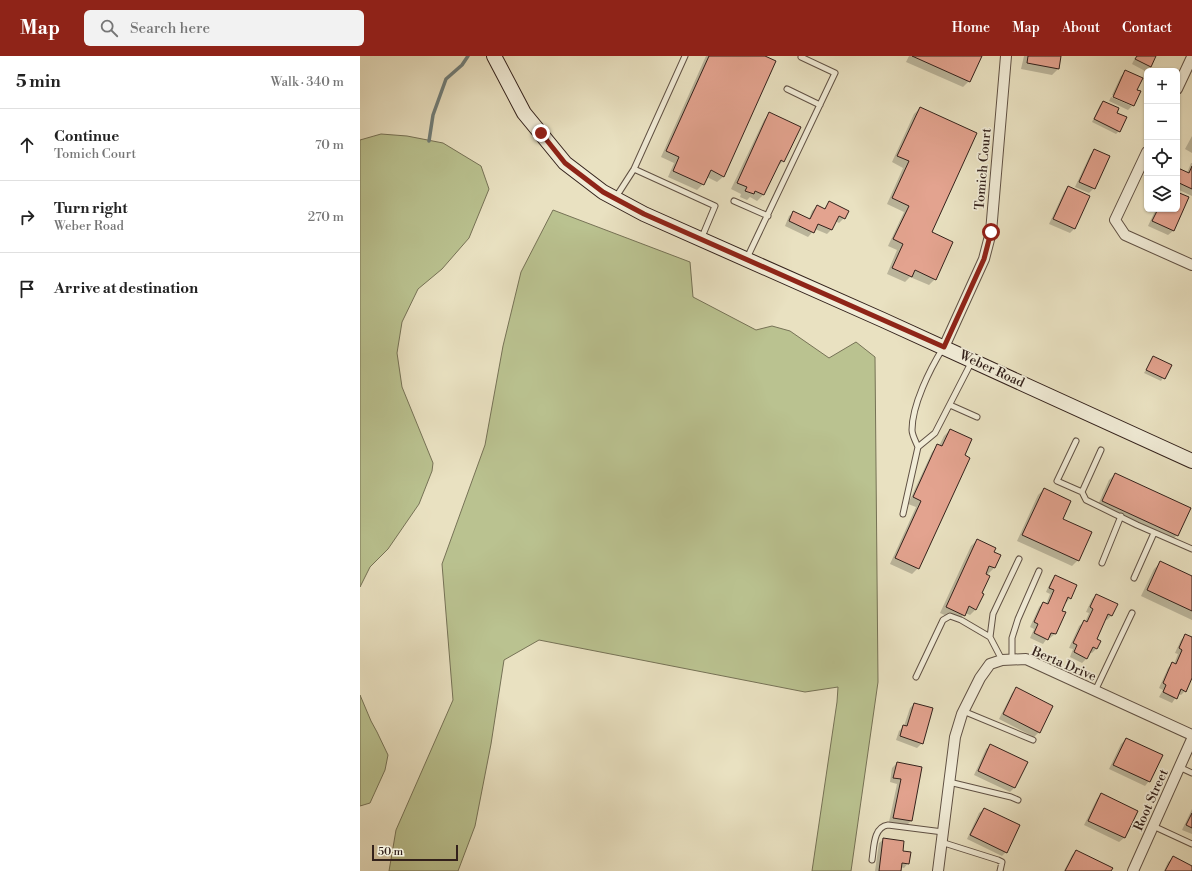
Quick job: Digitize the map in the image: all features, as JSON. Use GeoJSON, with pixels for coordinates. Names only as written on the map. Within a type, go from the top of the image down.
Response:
{"type":"FeatureCollection","features":[{"type":"Feature","properties":{"kind":"main road","name":"Weber Road"},"geometry":{"type":"LineString","coordinates":[[494,56],[524,113],[565,163],[603,192],[615,199],[644,214],[944,347],[1192,461]]}},
{"type":"Feature","properties":{"kind":"street","name":"Tomich Court"},"geometry":{"type":"LineString","coordinates":[[944,347],[984,259],[991,232],[1006,56]]}},
{"type":"Feature","properties":{"kind":"street"},"geometry":{"type":"LineString","coordinates":[[1180,83],[1192,57]]}},
{"type":"Feature","properties":{"kind":"street"},"geometry":{"type":"LineString","coordinates":[[1144,158],[1115,220],[1125,235],[1192,265]]}},
{"type":"Feature","properties":{"kind":"street","name":"Berta Drive"},"geometry":{"type":"LineString","coordinates":[[1007,660],[1026,659],[1192,735]]}},
{"type":"Feature","properties":{"kind":"street"},"geometry":{"type":"LineString","coordinates":[[938,871],[955,737],[963,711],[980,678],[990,664],[1007,660]]}},
{"type":"Feature","properties":{"kind":"street","name":"Root Street"},"geometry":{"type":"LineString","coordinates":[[1133,871],[1192,738]]}},
{"type":"Feature","properties":{"kind":"lane"},"geometry":{"type":"LineString","coordinates":[[615,199],[634,169],[685,56]]}},
{"type":"Feature","properties":{"kind":"lane"},"geometry":{"type":"LineString","coordinates":[[747,259],[835,73],[801,57]]}},
{"type":"Feature","properties":{"kind":"lane"},"geometry":{"type":"LineString","coordinates":[[787,89],[820,105]]}},
{"type":"Feature","properties":{"kind":"lane"},"geometry":{"type":"LineString","coordinates":[[634,169],[715,206],[701,239]]}},
{"type":"Feature","properties":{"kind":"lane"},"geometry":{"type":"LineString","coordinates":[[734,201],[768,216]]}},
{"type":"Feature","properties":{"kind":"lane"},"geometry":{"type":"LineString","coordinates":[[903,514],[918,447],[912,432],[914,410],[934,363],[944,347]]}},
{"type":"Feature","properties":{"kind":"lane"},"geometry":{"type":"LineString","coordinates":[[918,447],[935,434],[972,360]]}},
{"type":"Feature","properties":{"kind":"lane"},"geometry":{"type":"LineString","coordinates":[[950,405],[977,417]]}},
{"type":"Feature","properties":{"kind":"lane"},"geometry":{"type":"LineString","coordinates":[[1076,441],[1057,481],[1082,492],[1086,500],[1154,533],[1192,549]]}},
{"type":"Feature","properties":{"kind":"lane"},"geometry":{"type":"LineString","coordinates":[[1082,492],[1101,450]]}},
{"type":"Feature","properties":{"kind":"lane"},"geometry":{"type":"LineString","coordinates":[[1102,563],[1121,516]]}},
{"type":"Feature","properties":{"kind":"lane"},"geometry":{"type":"LineString","coordinates":[[1134,578],[1154,533]]}},
{"type":"Feature","properties":{"kind":"lane"},"geometry":{"type":"LineString","coordinates":[[990,637],[993,614],[1018,559]]}},
{"type":"Feature","properties":{"kind":"lane"},"geometry":{"type":"LineString","coordinates":[[1007,660],[1018,619],[1039,571]]}},
{"type":"Feature","properties":{"kind":"lane"},"geometry":{"type":"LineString","coordinates":[[1096,691],[1132,613]]}},
{"type":"Feature","properties":{"kind":"lane"},"geometry":{"type":"LineString","coordinates":[[916,677],[943,620],[950,616],[962,620],[990,637],[1007,660]]}},
{"type":"Feature","properties":{"kind":"lane"},"geometry":{"type":"LineString","coordinates":[[963,711],[1033,740]]}},
{"type":"Feature","properties":{"kind":"lane"},"geometry":{"type":"LineString","coordinates":[[1179,767],[1192,773]]}},
{"type":"Feature","properties":{"kind":"lane"},"geometry":{"type":"LineString","coordinates":[[949,782],[1018,800]]}},
{"type":"Feature","properties":{"kind":"lane"},"geometry":{"type":"LineString","coordinates":[[872,860],[877,833],[883,825],[888,824],[942,837],[998,860],[1002,862],[1000,871]]}},
{"type":"Feature","properties":{"kind":"lane"},"geometry":{"type":"LineString","coordinates":[[1153,826],[1192,844]]}},
{"type":"Feature","properties":{"kind":"green space"},"geometry":{"type":"Polygon","coordinates":[[[381,134],[407,136],[443,143],[481,166],[489,189],[469,238],[442,269],[418,289],[402,322],[397,353],[402,387],[433,463],[432,471],[419,504],[388,549],[370,567],[360,587],[360,140],[381,134]]]}},
{"type":"Feature","properties":{"kind":"green space"},"geometry":{"type":"Polygon","coordinates":[[[553,210],[690,262],[693,297],[756,330],[772,326],[790,331],[829,358],[856,342],[875,357],[878,682],[851,871],[812,871],[838,687],[805,692],[539,640],[504,660],[491,744],[475,826],[458,871],[389,871],[396,830],[453,700],[442,564],[485,445],[503,346],[521,272],[553,210]]]}},
{"type":"Feature","properties":{"kind":"green space"},"geometry":{"type":"Polygon","coordinates":[[[360,695],[388,755],[385,770],[370,803],[360,806],[360,695]]]}},
{"type":"Feature","properties":{"kind":"building"},"geometry":{"type":"Polygon","coordinates":[[[709,56],[765,56],[776,61],[724,177],[711,170],[704,185],[673,171],[679,157],[666,151],[709,56]]]}},
{"type":"Feature","properties":{"kind":"building"},"geometry":{"type":"Polygon","coordinates":[[[912,56],[982,56],[970,82],[912,56]]]}},
{"type":"Feature","properties":{"kind":"building"},"geometry":{"type":"Polygon","coordinates":[[[1028,56],[1061,56],[1059,69],[1027,63],[1028,56]]]}},
{"type":"Feature","properties":{"kind":"building"},"geometry":{"type":"Polygon","coordinates":[[[1137,56],[1156,56],[1151,67],[1135,59],[1137,56]]]}},
{"type":"Feature","properties":{"kind":"building"},"geometry":{"type":"Polygon","coordinates":[[[1125,70],[1143,78],[1137,90],[1141,91],[1134,106],[1113,97],[1125,70]]]}},
{"type":"Feature","properties":{"kind":"building"},"geometry":{"type":"Polygon","coordinates":[[[1103,101],[1119,108],[1117,113],[1127,117],[1120,132],[1094,119],[1103,101]]]}},
{"type":"Feature","properties":{"kind":"building"},"geometry":{"type":"Polygon","coordinates":[[[920,107],[977,133],[932,232],[953,242],[936,280],[915,270],[912,277],[892,268],[903,244],[893,239],[909,206],[892,198],[909,161],[897,156],[920,107]]]}},
{"type":"Feature","properties":{"kind":"building"},"geometry":{"type":"Polygon","coordinates":[[[769,112],[801,127],[784,162],[781,160],[764,195],[755,191],[754,194],[745,191],[747,187],[737,183],[769,112]]]}},
{"type":"Feature","properties":{"kind":"building"},"geometry":{"type":"Polygon","coordinates":[[[1094,149],[1110,156],[1095,189],[1079,182],[1094,149]]]}},
{"type":"Feature","properties":{"kind":"building"},"geometry":{"type":"Polygon","coordinates":[[[1192,166],[1192,189],[1180,183],[1180,169],[1189,173],[1192,166]]]}},
{"type":"Feature","properties":{"kind":"building"},"geometry":{"type":"Polygon","coordinates":[[[1068,186],[1090,196],[1075,229],[1053,219],[1068,186]]]}},
{"type":"Feature","properties":{"kind":"building"},"geometry":{"type":"Polygon","coordinates":[[[1180,193],[1189,197],[1174,231],[1152,221],[1156,212],[1180,212],[1180,193]]]}},
{"type":"Feature","properties":{"kind":"building"},"geometry":{"type":"Polygon","coordinates":[[[829,201],[849,211],[845,219],[839,216],[832,230],[818,224],[814,233],[789,221],[793,211],[810,219],[817,205],[825,209],[829,201]]]}},
{"type":"Feature","properties":{"kind":"building"},"geometry":{"type":"Polygon","coordinates":[[[1153,356],[1172,365],[1165,379],[1146,370],[1153,356]]]}},
{"type":"Feature","properties":{"kind":"building"},"geometry":{"type":"Polygon","coordinates":[[[950,429],[972,439],[965,455],[970,458],[919,569],[895,558],[921,501],[913,497],[937,444],[942,446],[950,429]]]}},
{"type":"Feature","properties":{"kind":"building"},"geometry":{"type":"Polygon","coordinates":[[[1115,473],[1191,508],[1178,536],[1102,501],[1115,473]]]}},
{"type":"Feature","properties":{"kind":"building"},"geometry":{"type":"Polygon","coordinates":[[[1044,488],[1071,501],[1063,519],[1092,532],[1079,561],[1022,535],[1044,488]]]}},
{"type":"Feature","properties":{"kind":"building"},"geometry":{"type":"Polygon","coordinates":[[[977,539],[996,548],[994,552],[1001,555],[995,568],[989,566],[986,574],[990,576],[982,593],[984,594],[976,610],[969,606],[965,616],[946,607],[977,539]]]}},
{"type":"Feature","properties":{"kind":"building"},"geometry":{"type":"Polygon","coordinates":[[[1160,561],[1192,576],[1192,611],[1147,590],[1160,561]]]}},
{"type":"Feature","properties":{"kind":"building"},"geometry":{"type":"Polygon","coordinates":[[[1055,575],[1077,585],[1071,599],[1068,597],[1062,611],[1066,612],[1056,634],[1051,633],[1048,640],[1034,633],[1038,624],[1034,622],[1043,602],[1048,604],[1054,590],[1049,588],[1055,575]]]}},
{"type":"Feature","properties":{"kind":"building"},"geometry":{"type":"Polygon","coordinates":[[[1096,594],[1118,604],[1112,616],[1108,614],[1097,639],[1101,641],[1097,649],[1093,647],[1087,659],[1074,652],[1077,645],[1073,643],[1084,620],[1087,622],[1093,609],[1090,607],[1096,594]]]}},
{"type":"Feature","properties":{"kind":"building"},"geometry":{"type":"Polygon","coordinates":[[[1185,634],[1192,637],[1192,678],[1186,692],[1181,689],[1177,699],[1163,692],[1166,685],[1163,683],[1172,662],[1176,664],[1182,650],[1179,648],[1185,634]]]}},
{"type":"Feature","properties":{"kind":"building"},"geometry":{"type":"Polygon","coordinates":[[[1016,687],[1053,706],[1040,733],[1003,714],[1016,687]]]}},
{"type":"Feature","properties":{"kind":"building"},"geometry":{"type":"Polygon","coordinates":[[[914,703],[933,708],[923,744],[900,736],[903,725],[907,726],[914,703]]]}},
{"type":"Feature","properties":{"kind":"building"},"geometry":{"type":"Polygon","coordinates":[[[1126,738],[1163,755],[1150,782],[1113,765],[1126,738]]]}},
{"type":"Feature","properties":{"kind":"building"},"geometry":{"type":"Polygon","coordinates":[[[990,744],[1028,762],[1015,788],[978,771],[990,744]]]}},
{"type":"Feature","properties":{"kind":"building"},"geometry":{"type":"Polygon","coordinates":[[[897,762],[922,767],[912,821],[893,818],[901,779],[893,778],[897,762]]]}},
{"type":"Feature","properties":{"kind":"building"},"geometry":{"type":"Polygon","coordinates":[[[1101,793],[1138,811],[1125,838],[1088,821],[1101,793]]]}},
{"type":"Feature","properties":{"kind":"building"},"geometry":{"type":"Polygon","coordinates":[[[984,808],[1020,825],[1007,853],[970,835],[984,808]]]}},
{"type":"Feature","properties":{"kind":"building"},"geometry":{"type":"Polygon","coordinates":[[[1192,813],[1192,828],[1186,825],[1192,813]]]}},
{"type":"Feature","properties":{"kind":"building"},"geometry":{"type":"Polygon","coordinates":[[[883,838],[904,841],[903,851],[911,852],[909,864],[902,863],[901,871],[879,871],[883,838]]]}},
{"type":"Feature","properties":{"kind":"building"},"geometry":{"type":"Polygon","coordinates":[[[1076,850],[1113,868],[1111,871],[1065,871],[1076,850]]]}},
{"type":"Feature","properties":{"kind":"building"},"geometry":{"type":"Polygon","coordinates":[[[1173,856],[1192,866],[1192,871],[1165,871],[1173,856]]]}},
{"type":"Feature","properties":{"kind":"waterway"},"geometry":{"type":"LineString","coordinates":[[429,141],[433,115],[446,79],[462,65],[468,56]]}},
{"type":"Feature","properties":{"kind":"route"},"geometry":{"type":"LineString","coordinates":[[541,133],[565,163],[603,192],[644,214],[944,347],[984,259],[991,232]]}}]}
